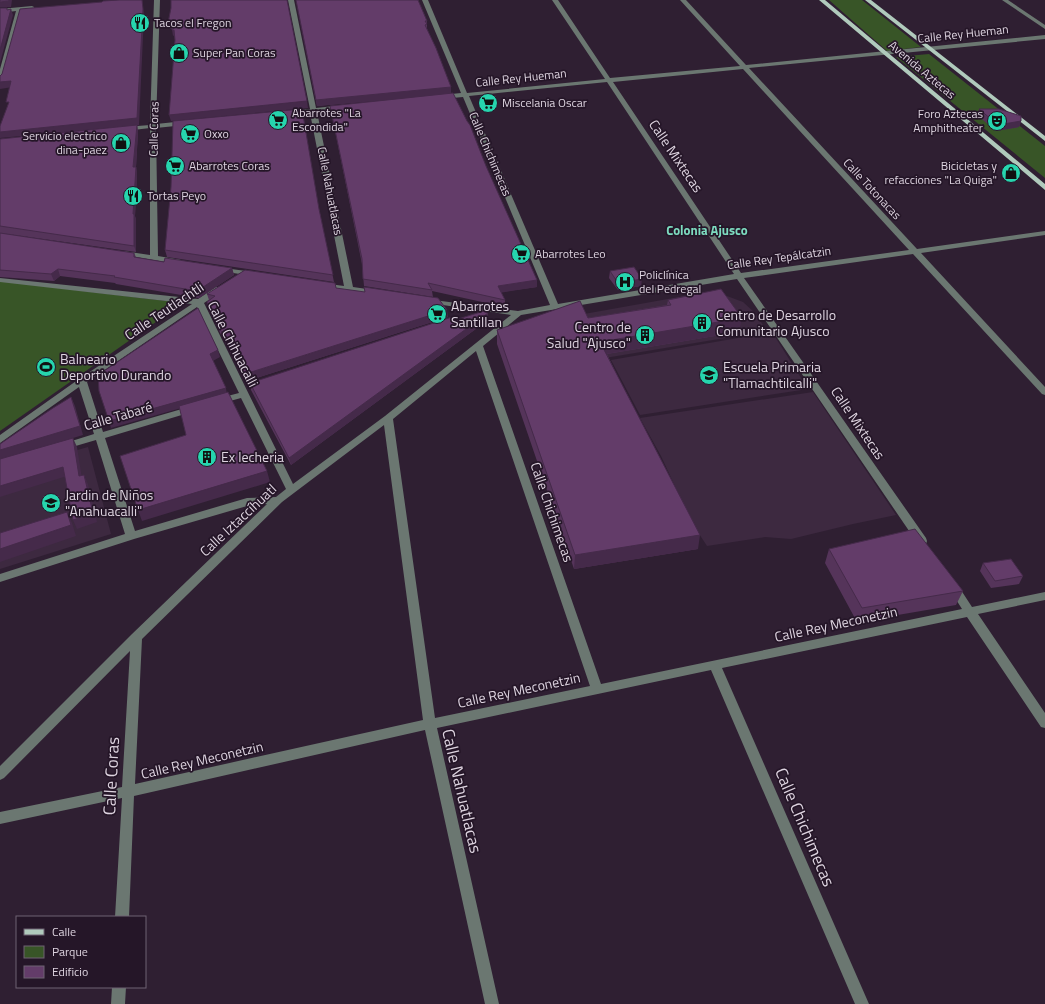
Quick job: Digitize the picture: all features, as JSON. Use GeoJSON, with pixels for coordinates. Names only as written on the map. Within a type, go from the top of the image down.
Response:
{"type":"FeatureCollection","features":[{"type":"Feature","properties":{"kind":"main road","name":"Avenida Aztecas"},"geometry":{"type":"LineString","coordinates":[[822,0],[1045,188]]}},
{"type":"Feature","properties":{"kind":"main road","name":"Avenida Aztecas"},"geometry":{"type":"LineString","coordinates":[[868,0],[1045,139]]}},
{"type":"Feature","properties":{"kind":"street","name":"Calle Coras"},"geometry":{"type":"LineString","coordinates":[[154,258],[154,126],[157,0]]}},
{"type":"Feature","properties":{"kind":"street","name":"Calle Nahuatlacas"},"geometry":{"type":"LineString","coordinates":[[290,0],[350,289]]}},
{"type":"Feature","properties":{"kind":"street","name":"Calle Chichimecas"},"geometry":{"type":"LineString","coordinates":[[425,0],[555,307]]}},
{"type":"Feature","properties":{"kind":"street","name":"Calle Mixtecas"},"geometry":{"type":"LineString","coordinates":[[554,0],[739,276],[925,546]]}},
{"type":"Feature","properties":{"kind":"street","name":"Calle Totonacas"},"geometry":{"type":"LineString","coordinates":[[683,0],[1045,392]]}},
{"type":"Feature","properties":{"kind":"street"},"geometry":{"type":"LineString","coordinates":[[1005,0],[1045,27]]}},
{"type":"Feature","properties":{"kind":"street"},"geometry":{"type":"LineString","coordinates":[[0,11],[35,8]]}},
{"type":"Feature","properties":{"kind":"street"},"geometry":{"type":"LineString","coordinates":[[0,80],[19,9]]}},
{"type":"Feature","properties":{"kind":"street","name":"Calle Rey Hueman"},"geometry":{"type":"LineString","coordinates":[[433,98],[1045,37]]}},
{"type":"Feature","properties":{"kind":"street"},"geometry":{"type":"LineString","coordinates":[[284,113],[354,106]]}},
{"type":"Feature","properties":{"kind":"street"},"geometry":{"type":"LineString","coordinates":[[115,130],[192,122]]}},
{"type":"Feature","properties":{"kind":"street","name":"Calle Rey Tepálcatzin"},"geometry":{"type":"LineString","coordinates":[[518,314],[739,276],[914,250],[1045,233]]}},
{"type":"Feature","properties":{"kind":"street"},"geometry":{"type":"LineString","coordinates":[[116,252],[184,263]]}},
{"type":"Feature","properties":{"kind":"street"},"geometry":{"type":"LineString","coordinates":[[214,268],[259,275]]}},
{"type":"Feature","properties":{"kind":"street","name":"Calle Teutlachtli"},"geometry":{"type":"LineString","coordinates":[[0,440],[82,381],[244,273]]}},
{"type":"Feature","properties":{"kind":"street","name":"Calle Chihuacalli"},"geometry":{"type":"LineString","coordinates":[[0,280],[199,302],[245,389],[291,490]]}},
{"type":"Feature","properties":{"kind":"street"},"geometry":{"type":"LineString","coordinates":[[312,283],[388,295]]}},
{"type":"Feature","properties":{"kind":"street"},"geometry":{"type":"LineString","coordinates":[[418,299],[518,314]]}},
{"type":"Feature","properties":{"kind":"street"},"geometry":{"type":"LineString","coordinates":[[472,315],[486,310]]}},
{"type":"Feature","properties":{"kind":"street","name":"Calle Iztaccíhuatl"},"geometry":{"type":"LineString","coordinates":[[0,774],[136,637],[278,500],[388,418],[518,314]]}},
{"type":"Feature","properties":{"kind":"street","name":"Calle Chichimecas"},"geometry":{"type":"LineString","coordinates":[[478,345],[597,690]]}},
{"type":"Feature","properties":{"kind":"street"},"geometry":{"type":"LineString","coordinates":[[82,381],[131,536]]}},
{"type":"Feature","properties":{"kind":"street"},"geometry":{"type":"LineString","coordinates":[[214,403],[245,389]]}},
{"type":"Feature","properties":{"kind":"street","name":"Calle Tabaré"},"geometry":{"type":"LineString","coordinates":[[53,449],[198,408]]}},
{"type":"Feature","properties":{"kind":"street","name":"Calle Nahuatlacas"},"geometry":{"type":"LineString","coordinates":[[388,418],[430,724],[492,1004]]}},
{"type":"Feature","properties":{"kind":"street"},"geometry":{"type":"LineString","coordinates":[[0,578],[131,536],[247,502],[278,500]]}},
{"type":"Feature","properties":{"kind":"street"},"geometry":{"type":"LineString","coordinates":[[948,579],[1045,723]]}},
{"type":"Feature","properties":{"kind":"street","name":"Calle Rey Meconetzin"},"geometry":{"type":"LineString","coordinates":[[0,818],[129,792],[430,724],[1045,596]]}},
{"type":"Feature","properties":{"kind":"street","name":"Calle Coras"},"geometry":{"type":"LineString","coordinates":[[122,916],[136,637]]}},
{"type":"Feature","properties":{"kind":"street","name":"Calle Chichimecas"},"geometry":{"type":"LineString","coordinates":[[715,665],[862,1004]]}},
{"type":"Feature","properties":{"kind":"street"},"geometry":{"type":"LineString","coordinates":[[118,1004],[119,988]]}},
{"type":"Feature","properties":{"kind":"shaded area"},"geometry":{"type":"Polygon","coordinates":[[[707,292],[727,296],[743,302],[755,313],[767,331],[605,358],[584,314],[707,292]]]}},
{"type":"Feature","properties":{"kind":"shaded area","name":"Escuela Primaria \"Tlamachtilcalli\""},"geometry":{"type":"Polygon","coordinates":[[[772,332],[808,389],[640,415],[611,360],[772,332]]]}},
{"type":"Feature","properties":{"kind":"shaded area"},"geometry":{"type":"Polygon","coordinates":[[[813,392],[896,515],[791,539],[765,537],[707,546],[692,523],[661,456],[640,418],[813,392]]]}},
{"type":"Feature","properties":{"kind":"shaded area","name":"Jardin de Niños \"Anahuacalli\""},"geometry":{"type":"Polygon","coordinates":[[[88,447],[111,534],[0,569],[0,472],[88,447]]]}},
{"type":"Feature","properties":{"kind":"green space"},"geometry":{"type":"Polygon","coordinates":[[[829,0],[862,0],[921,47],[887,51],[829,0]]]}},
{"type":"Feature","properties":{"kind":"green space"},"geometry":{"type":"Polygon","coordinates":[[[929,54],[1045,146],[1045,178],[896,57],[929,54]]]}},
{"type":"Feature","properties":{"kind":"green space","name":"Balneario Deportivo Durando"},"geometry":{"type":"Polygon","coordinates":[[[0,281],[183,303],[0,431],[0,281]]]}},
{"type":"Feature","properties":{"kind":"building"},"geometry":{"type":"Polygon","coordinates":[[[0,0],[9,0],[9,1],[0,2],[0,0]]]}},
{"type":"Feature","properties":{"kind":"building"},"geometry":{"type":"Polygon","coordinates":[[[119,0],[142,0],[143,9],[137,118],[0,132],[0,126],[9,102],[6,102],[11,81],[0,82],[0,76],[2,74],[20,9],[119,0]]]}},
{"type":"Feature","properties":{"kind":"building"},"geometry":{"type":"Polygon","coordinates":[[[171,0],[287,0],[307,101],[169,115],[175,40],[174,30],[172,30],[172,23],[168,23],[171,0]]]}},
{"type":"Feature","properties":{"kind":"building"},"geometry":{"type":"Polygon","coordinates":[[[296,0],[418,0],[427,21],[425,21],[427,24],[425,25],[436,48],[451,87],[316,100],[296,0]]]}},
{"type":"Feature","properties":{"kind":"building"},"geometry":{"type":"Polygon","coordinates":[[[0,8],[7,8],[7,10],[11,9],[0,50],[0,8]]]}},
{"type":"Feature","properties":{"kind":"building"},"geometry":{"type":"Polygon","coordinates":[[[453,93],[470,125],[486,166],[537,280],[498,286],[505,300],[428,283],[432,290],[363,279],[362,259],[330,106],[453,93]]]}},
{"type":"Feature","properties":{"kind":"building"},"geometry":{"type":"Polygon","coordinates":[[[302,109],[319,209],[333,275],[165,250],[171,187],[173,121],[302,109]]]}},
{"type":"Feature","properties":{"kind":"building"},"geometry":{"type":"Polygon","coordinates":[[[979,109],[999,109],[1021,116],[1021,121],[998,125],[979,109]]]}},
{"type":"Feature","properties":{"kind":"building"},"geometry":{"type":"Polygon","coordinates":[[[137,125],[133,167],[136,167],[133,214],[134,246],[0,226],[0,139],[137,125]]]}},
{"type":"Feature","properties":{"kind":"building"},"geometry":{"type":"Polygon","coordinates":[[[0,233],[134,253],[134,257],[164,262],[165,258],[232,268],[197,291],[114,277],[115,276],[58,269],[51,274],[0,270],[0,233]]]}},
{"type":"Feature","properties":{"kind":"building"},"geometry":{"type":"Polygon","coordinates":[[[634,267],[642,279],[618,283],[610,271],[634,267]]]}},
{"type":"Feature","properties":{"kind":"building"},"geometry":{"type":"Polygon","coordinates":[[[245,270],[335,283],[336,288],[365,292],[364,287],[438,298],[447,310],[245,374],[228,345],[207,302],[215,296],[207,294],[245,270]]]}},
{"type":"Feature","properties":{"kind":"building"},"geometry":{"type":"Polygon","coordinates":[[[721,289],[742,318],[600,342],[700,535],[575,555],[497,330],[580,301],[588,318],[671,305],[668,300],[721,289]]]}},
{"type":"Feature","properties":{"kind":"building"},"geometry":{"type":"Polygon","coordinates":[[[198,308],[218,350],[210,354],[226,388],[109,421],[99,391],[98,375],[198,308]]]}},
{"type":"Feature","properties":{"kind":"building"},"geometry":{"type":"Polygon","coordinates":[[[487,310],[488,313],[289,458],[250,383],[452,317],[455,320],[487,310]]]}},
{"type":"Feature","properties":{"kind":"building","name":"Ex lecheria"},"geometry":{"type":"Polygon","coordinates":[[[228,392],[267,471],[138,510],[120,456],[186,435],[179,406],[228,392]]]}},
{"type":"Feature","properties":{"kind":"building"},"geometry":{"type":"Polygon","coordinates":[[[71,397],[80,426],[0,450],[0,444],[71,397]]]}},
{"type":"Feature","properties":{"kind":"building"},"geometry":{"type":"Polygon","coordinates":[[[73,438],[79,476],[84,475],[93,513],[73,520],[63,467],[0,486],[0,459],[73,438]]]}},
{"type":"Feature","properties":{"kind":"building"},"geometry":{"type":"Polygon","coordinates":[[[67,512],[71,525],[0,549],[0,533],[67,512]]]}},
{"type":"Feature","properties":{"kind":"building"},"geometry":{"type":"Polygon","coordinates":[[[915,529],[963,591],[862,608],[829,549],[915,529]]]}},
{"type":"Feature","properties":{"kind":"building"},"geometry":{"type":"Polygon","coordinates":[[[1011,559],[1023,576],[995,581],[983,563],[1011,559]]]}},
{"type":"Feature","properties":{"kind":"place","name":"Tacos el Fregon"},"geometry":{"type":"Point","coordinates":[140,23]}},
{"type":"Feature","properties":{"kind":"place","name":"Super Pan Coras"},"geometry":{"type":"Point","coordinates":[179,53]}},
{"type":"Feature","properties":{"kind":"place","name":"Miscelania Oscar"},"geometry":{"type":"Point","coordinates":[488,103]}},
{"type":"Feature","properties":{"kind":"place","name":"Abarrotes \"La Escondida\""},"geometry":{"type":"Point","coordinates":[278,120]}},
{"type":"Feature","properties":{"kind":"place","name":"Foro Aztecas Amphitheater"},"geometry":{"type":"Point","coordinates":[997,121]}},
{"type":"Feature","properties":{"kind":"place","name":"Oxxo"},"geometry":{"type":"Point","coordinates":[190,134]}},
{"type":"Feature","properties":{"kind":"place","name":"Servicio electrico dina-paez"},"geometry":{"type":"Point","coordinates":[121,143]}},
{"type":"Feature","properties":{"kind":"place","name":"Abarrotes Coras"},"geometry":{"type":"Point","coordinates":[175,166]}},
{"type":"Feature","properties":{"kind":"place","name":"Bicicletas y refacciones \"La Quiga\""},"geometry":{"type":"Point","coordinates":[1011,173]}},
{"type":"Feature","properties":{"kind":"place","name":"Tortas Peyo"},"geometry":{"type":"Point","coordinates":[133,196]}},
{"type":"Feature","properties":{"kind":"place","name":"Abarrotes Leo"},"geometry":{"type":"Point","coordinates":[521,254]}},
{"type":"Feature","properties":{"kind":"place","name":"Policlínica del Pedregal"},"geometry":{"type":"Point","coordinates":[625,282]}},
{"type":"Feature","properties":{"kind":"place","name":"Abarrotes Santillan"},"geometry":{"type":"Point","coordinates":[437,314]}},
{"type":"Feature","properties":{"kind":"place","name":"Centro de Desarrollo Comunitario Ajusco"},"geometry":{"type":"Point","coordinates":[702,323]}},
{"type":"Feature","properties":{"kind":"place","name":"Centro de Salud \"Ajusco\""},"geometry":{"type":"Point","coordinates":[645,335]}},
{"type":"Feature","properties":{"kind":"place","name":"Balneario Deportivo Durando"},"geometry":{"type":"Point","coordinates":[46,367]}},
{"type":"Feature","properties":{"kind":"place","name":"Escuela Primaria \"Tlamachtilcalli\""},"geometry":{"type":"Point","coordinates":[709,375]}},
{"type":"Feature","properties":{"kind":"place","name":"Ex lecheria"},"geometry":{"type":"Point","coordinates":[207,457]}},
{"type":"Feature","properties":{"kind":"place","name":"Jardin de Niños \"Anahuacalli\""},"geometry":{"type":"Point","coordinates":[51,503]}},
{"type":"Feature","properties":{"kind":"district","name":"Colonia Ajusco"},"geometry":{"type":"Point","coordinates":[707,230]}}]}
